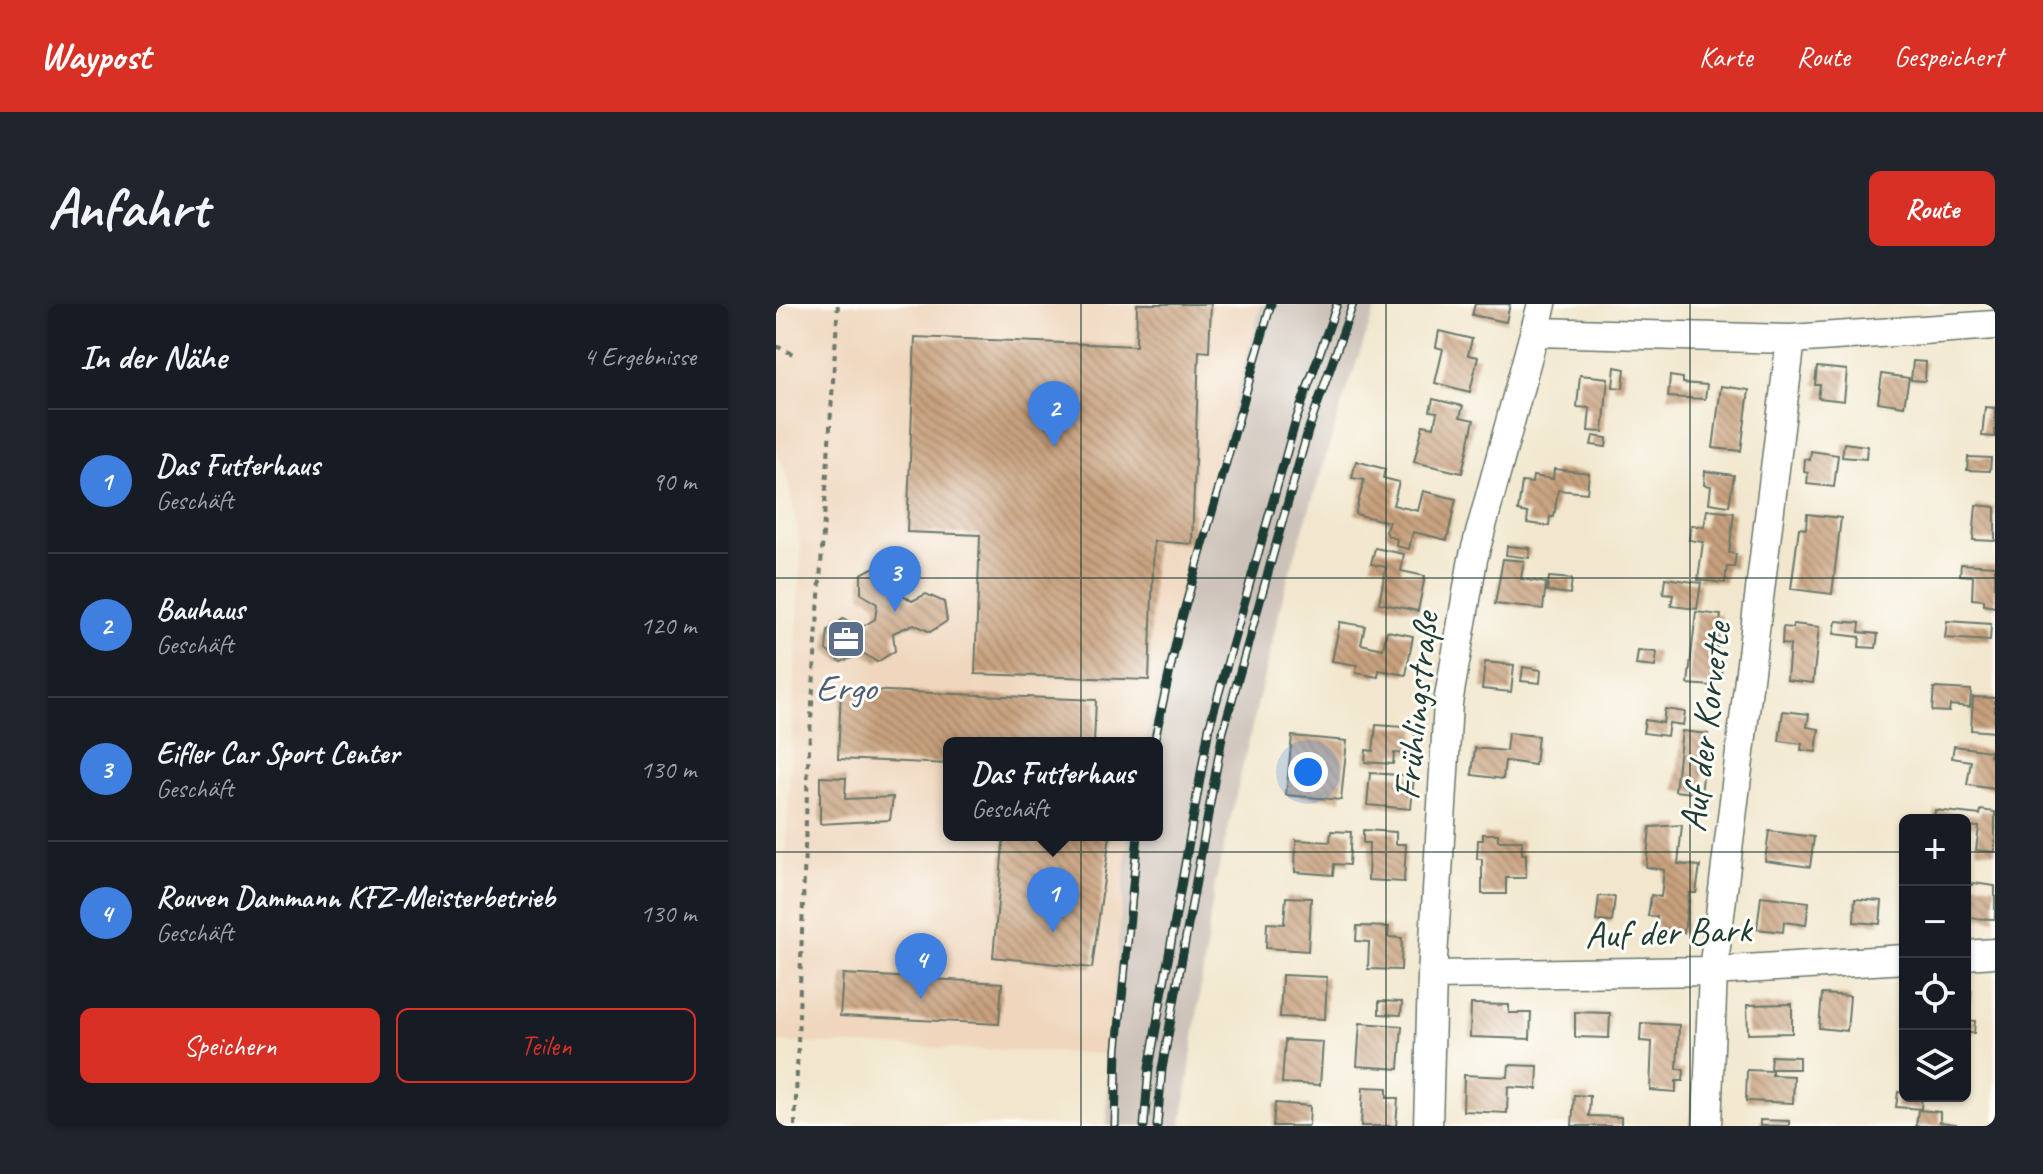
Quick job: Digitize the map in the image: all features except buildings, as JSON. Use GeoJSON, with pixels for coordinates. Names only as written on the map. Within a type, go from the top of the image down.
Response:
{"type":"FeatureCollection","features":[{"type":"Feature","properties":{"kind":"street","name":"Frühlingstraße"},"geometry":{"type":"LineString","coordinates":[[1428,1126],[1432,975],[1448,703],[1473,559],[1537,332],[1542,304]]}},
{"type":"Feature","properties":{"kind":"street"},"geometry":{"type":"LineString","coordinates":[[1537,332],[1791,339],[1995,325]]}},
{"type":"Feature","properties":{"kind":"street","name":"Auf der Korvette"},"geometry":{"type":"LineString","coordinates":[[1707,1126],[1713,971],[1791,339]]}},
{"type":"Feature","properties":{"kind":"street"},"geometry":{"type":"LineString","coordinates":[[1971,955],[1995,953]]}},
{"type":"Feature","properties":{"kind":"street","name":"Auf der Bark"},"geometry":{"type":"LineString","coordinates":[[1432,975],[1713,971],[1899,959]]}},
{"type":"Feature","properties":{"kind":"path"},"geometry":{"type":"LineString","coordinates":[[795,1126],[808,765],[838,304]]}},
{"type":"Feature","properties":{"kind":"path"},"geometry":{"type":"LineString","coordinates":[[776,346],[793,354]]}},
{"type":"Feature","properties":{"kind":"shaded area"},"geometry":{"type":"Polygon","coordinates":[[[776,304],[1261,304],[1174,622],[1146,737],[943,737],[943,841],[1127,841],[1108,1054],[776,1042],[801,549],[787,477],[776,448],[776,304]]]}},
{"type":"Feature","properties":{"kind":"shaded area"},"geometry":{"type":"Polygon","coordinates":[[[1261,304],[1377,304],[1284,591],[1214,889],[1182,1126],[1107,1126],[1108,1054],[1127,841],[1163,841],[1163,737],[1146,737],[1174,622],[1261,304]]]}},
{"type":"Feature","properties":{"kind":"railway"},"geometry":{"type":"LineString","coordinates":[[1155,737],[1180,625],[1271,304]]}},
{"type":"Feature","properties":{"kind":"railway"},"geometry":{"type":"LineString","coordinates":[[1144,1126],[1149,1068],[1209,728],[1295,423],[1337,304]]}},
{"type":"Feature","properties":{"kind":"railway"},"geometry":{"type":"LineString","coordinates":[[1157,1126],[1162,1069],[1223,732],[1308,431],[1353,304]]}},
{"type":"Feature","properties":{"kind":"railway"},"geometry":{"type":"LineString","coordinates":[[1115,1126],[1117,1049],[1137,841]]}},
{"type":"Feature","properties":{"kind":"place","name":"Bauhaus"},"geometry":{"type":"Point","coordinates":[1054,447]}},
{"type":"Feature","properties":{"kind":"place","name":"Eifler Car Sport Center"},"geometry":{"type":"Point","coordinates":[895,612]}},
{"type":"Feature","properties":{"kind":"place","name":"Ergo"},"geometry":{"type":"Point","coordinates":[846,639]}},
{"type":"Feature","properties":{"kind":"place","name":"Das Futterhaus"},"geometry":{"type":"Point","coordinates":[1053,933]}},
{"type":"Feature","properties":{"kind":"place","name":"Rouven Dammann KFZ-Meisterbetrieb"},"geometry":{"type":"Point","coordinates":[921,999]}}]}
